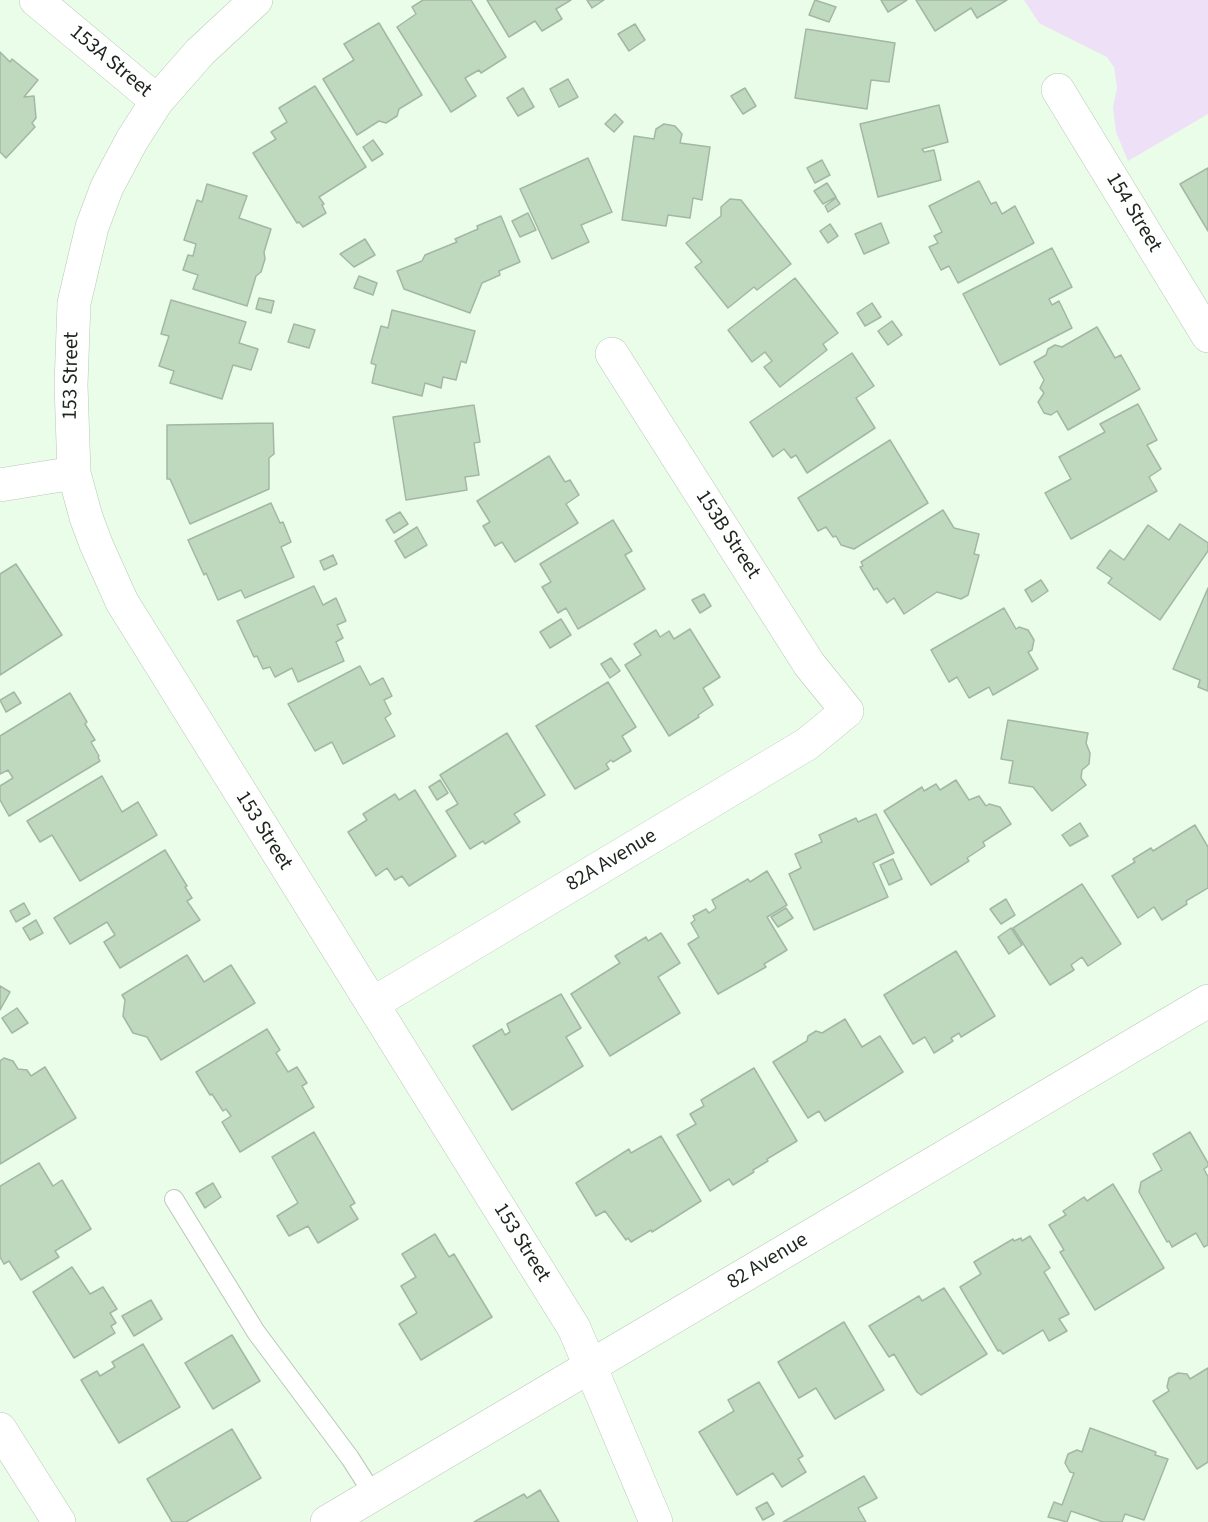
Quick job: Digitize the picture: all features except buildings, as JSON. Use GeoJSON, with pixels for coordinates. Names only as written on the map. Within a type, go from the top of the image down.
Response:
{"type":"FeatureCollection","features":[{"type":"Feature","properties":{"kind":"street","name":"153A Street"},"geometry":{"type":"LineString","coordinates":[[36,0],[157,101]]}},
{"type":"Feature","properties":{"kind":"street","name":"153 Street"},"geometry":{"type":"LineString","coordinates":[[256,0],[200,52],[157,101],[132,140],[107,187],[92,227],[74,303],[71,385],[74,473],[96,544],[122,602],[574,1328],[657,1522]]}},
{"type":"Feature","properties":{"kind":"street","name":"154 Street"},"geometry":{"type":"LineString","coordinates":[[1058,90],[1208,336]]}},
{"type":"Feature","properties":{"kind":"street","name":"153B Street"},"geometry":{"type":"LineString","coordinates":[[612,354],[809,664],[847,711]]}},
{"type":"Feature","properties":{"kind":"street"},"geometry":{"type":"LineString","coordinates":[[0,485],[74,473]]}},
{"type":"Feature","properties":{"kind":"street","name":"82A Avenue"},"geometry":{"type":"LineString","coordinates":[[372,1005],[807,744],[847,711]]}},
{"type":"Feature","properties":{"kind":"street","name":"82 Avenue"},"geometry":{"type":"LineString","coordinates":[[327,1522],[1208,1001]]}},
{"type":"Feature","properties":{"kind":"street"},"geometry":{"type":"LineString","coordinates":[[0,1429],[59,1522]]}},
{"type":"Feature","properties":{"kind":"lane"},"geometry":{"type":"LineString","coordinates":[[174,1199],[256,1332],[350,1458],[373,1494]]}},
{"type":"Feature","properties":{"kind":"shaded area"},"geometry":{"type":"Polygon","coordinates":[[[1024,0],[1208,0],[1208,114],[1128,161],[1116,132],[1113,107],[1117,88],[1114,67],[1107,57],[1039,23],[1024,0]]]}}]}
